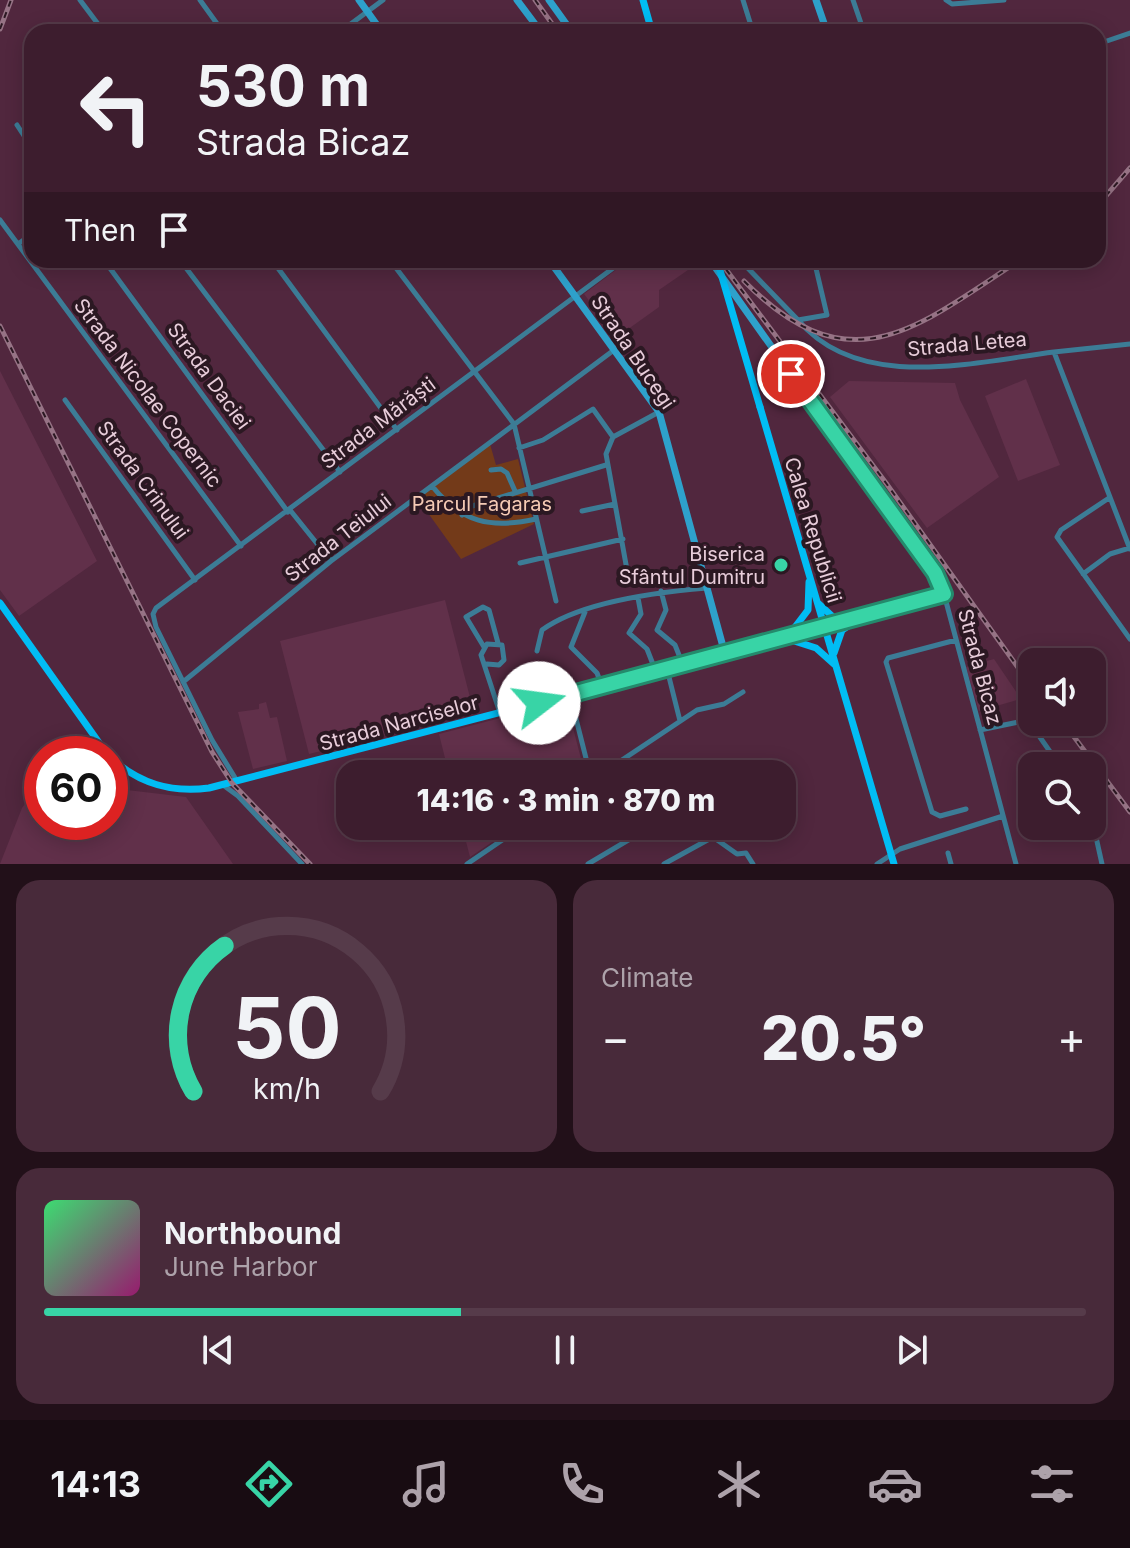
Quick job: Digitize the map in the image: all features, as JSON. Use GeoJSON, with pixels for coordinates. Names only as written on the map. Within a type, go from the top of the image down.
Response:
{"type":"FeatureCollection","features":[{"type":"Feature","properties":{"kind":"main road"},"geometry":{"type":"LineString","coordinates":[[643,0],[650,24]]}},
{"type":"Feature","properties":{"kind":"main road","name":"Calea Republicii"},"geometry":{"type":"LineString","coordinates":[[719,268],[894,864]]}},
{"type":"Feature","properties":{"kind":"main road"},"geometry":{"type":"LineString","coordinates":[[782,639],[797,629],[808,610],[808,568]]}},
{"type":"Feature","properties":{"kind":"main road"},"geometry":{"type":"LineString","coordinates":[[818,602],[833,617],[860,618]]}},
{"type":"Feature","properties":{"kind":"main road","name":"Strada Narciselor"},"geometry":{"type":"LineString","coordinates":[[0,603],[94,736]]}},
{"type":"Feature","properties":{"kind":"main road"},"geometry":{"type":"LineString","coordinates":[[835,663],[838,636],[860,618]]}},
{"type":"Feature","properties":{"kind":"main road","name":"Strada Narciselor"},"geometry":{"type":"LineString","coordinates":[[128,772],[158,787],[189,790],[230,783],[825,628]]}},
{"type":"Feature","properties":{"kind":"main road"},"geometry":{"type":"LineString","coordinates":[[782,639],[816,648],[835,663]]}},
{"type":"Feature","properties":{"kind":"street"},"geometry":{"type":"LineString","coordinates":[[80,0],[98,24]]}},
{"type":"Feature","properties":{"kind":"street"},"geometry":{"type":"LineString","coordinates":[[200,0],[217,24]]}},
{"type":"Feature","properties":{"kind":"street"},"geometry":{"type":"LineString","coordinates":[[359,0],[376,24]]}},
{"type":"Feature","properties":{"kind":"street"},"geometry":{"type":"LineString","coordinates":[[351,24],[383,0]]}},
{"type":"Feature","properties":{"kind":"street"},"geometry":{"type":"LineString","coordinates":[[517,0],[535,24]]}},
{"type":"Feature","properties":{"kind":"street"},"geometry":{"type":"LineString","coordinates":[[549,0],[566,24]]}},
{"type":"Feature","properties":{"kind":"street"},"geometry":{"type":"LineString","coordinates":[[743,0],[750,24]]}},
{"type":"Feature","properties":{"kind":"street"},"geometry":{"type":"LineString","coordinates":[[853,0],[860,24]]}},
{"type":"Feature","properties":{"kind":"street"},"geometry":{"type":"LineString","coordinates":[[946,0],[952,4],[1004,0]]}},
{"type":"Feature","properties":{"kind":"street"},"geometry":{"type":"LineString","coordinates":[[816,1],[824,24]]}},
{"type":"Feature","properties":{"kind":"street"},"geometry":{"type":"LineString","coordinates":[[1106,41],[1130,33]]}},
{"type":"Feature","properties":{"kind":"street"},"geometry":{"type":"LineString","coordinates":[[17,125],[24,136]]}},
{"type":"Feature","properties":{"kind":"street","name":"Strada Nicolae Copernic"},"geometry":{"type":"LineString","coordinates":[[0,220],[24,252]]}},
{"type":"Feature","properties":{"kind":"street"},"geometry":{"type":"LineString","coordinates":[[18,244],[24,240]]}},
{"type":"Feature","properties":{"kind":"street","name":"Strada Nicolae Copernic"},"geometry":{"type":"LineString","coordinates":[[36,268],[241,546]]}},
{"type":"Feature","properties":{"kind":"street","name":"Strada Daciei"},"geometry":{"type":"LineString","coordinates":[[110,268],[289,511],[331,561]]}},
{"type":"Feature","properties":{"kind":"street"},"geometry":{"type":"LineString","coordinates":[[186,268],[340,472]]}},
{"type":"Feature","properties":{"kind":"street"},"geometry":{"type":"LineString","coordinates":[[278,268],[397,430]]}},
{"type":"Feature","properties":{"kind":"street"},"geometry":{"type":"LineString","coordinates":[[396,268],[514,424],[556,601]]}},
{"type":"Feature","properties":{"kind":"street","name":"Strada Bucegi"},"geometry":{"type":"LineString","coordinates":[[555,268],[659,412],[725,654]]}},
{"type":"Feature","properties":{"kind":"street","name":"Strada Mărăști"},"geometry":{"type":"LineString","coordinates":[[183,682],[156,627],[153,614],[613,268]]}},
{"type":"Feature","properties":{"kind":"street","name":"Strada Bicaz"},"geometry":{"type":"LineString","coordinates":[[716,268],[935,573],[944,594],[1016,864]]}},
{"type":"Feature","properties":{"kind":"street","name":"Strada Letea"},"geometry":{"type":"LineString","coordinates":[[748,268],[798,320],[839,350],[868,361],[901,367],[942,366],[1130,344]]}},
{"type":"Feature","properties":{"kind":"street"},"geometry":{"type":"LineString","coordinates":[[798,320],[827,315],[816,268]]}},
{"type":"Feature","properties":{"kind":"street","name":"Strada Teiului"},"geometry":{"type":"LineString","coordinates":[[183,682],[331,561],[615,350]]}},
{"type":"Feature","properties":{"kind":"street","name":"Strada Letea"},"geometry":{"type":"LineString","coordinates":[[1054,352],[1130,549]]}},
{"type":"Feature","properties":{"kind":"street","name":"Strada Crinului"},"geometry":{"type":"LineString","coordinates":[[65,400],[195,580]]}},
{"type":"Feature","properties":{"kind":"street"},"geometry":{"type":"LineString","coordinates":[[519,448],[543,440],[593,409],[613,437]]}},
{"type":"Feature","properties":{"kind":"street"},"geometry":{"type":"LineString","coordinates":[[629,581],[606,465],[613,437],[659,412]]}},
{"type":"Feature","properties":{"kind":"street"},"geometry":{"type":"LineString","coordinates":[[462,515],[469,507],[496,497],[606,465]]}},
{"type":"Feature","properties":{"kind":"street"},"geometry":{"type":"LineString","coordinates":[[491,470],[501,469],[507,473],[515,491]]}},
{"type":"Feature","properties":{"kind":"street"},"geometry":{"type":"LineString","coordinates":[[432,486],[462,515],[489,525],[536,519]]}},
{"type":"Feature","properties":{"kind":"street"},"geometry":{"type":"LineString","coordinates":[[492,487],[496,497]]}},
{"type":"Feature","properties":{"kind":"street"},"geometry":{"type":"LineString","coordinates":[[1109,498],[1058,533],[1058,541],[1130,639]]}},
{"type":"Feature","properties":{"kind":"street"},"geometry":{"type":"LineString","coordinates":[[582,511],[615,504]]}},
{"type":"Feature","properties":{"kind":"street"},"geometry":{"type":"LineString","coordinates":[[520,563],[623,539]]}},
{"type":"Feature","properties":{"kind":"street"},"geometry":{"type":"LineString","coordinates":[[1083,574],[1110,554],[1130,549]]}},
{"type":"Feature","properties":{"kind":"street"},"geometry":{"type":"LineString","coordinates":[[537,651],[542,630],[560,619],[661,591],[708,588]]}},
{"type":"Feature","properties":{"kind":"street"},"geometry":{"type":"LineString","coordinates":[[661,591],[666,610],[657,630],[675,645],[683,665]]}},
{"type":"Feature","properties":{"kind":"street","name":"Strada Narciselor"},"geometry":{"type":"LineString","coordinates":[[825,628],[944,594]]}},
{"type":"Feature","properties":{"kind":"street"},"geometry":{"type":"LineString","coordinates":[[638,598],[641,614],[629,633],[647,649],[656,672]]}},
{"type":"Feature","properties":{"kind":"street"},"geometry":{"type":"LineString","coordinates":[[484,647],[466,617],[483,607],[489,610],[498,643],[504,648],[504,660],[499,665],[487,664]]}},
{"type":"Feature","properties":{"kind":"street"},"geometry":{"type":"LineString","coordinates":[[586,611],[571,647],[597,673],[602,686]]}},
{"type":"Feature","properties":{"kind":"street"},"geometry":{"type":"LineString","coordinates":[[956,640],[888,658],[886,662],[932,812],[940,816],[966,809]]}},
{"type":"Feature","properties":{"kind":"street"},"geometry":{"type":"LineString","coordinates":[[484,647],[498,643]]}},
{"type":"Feature","properties":{"kind":"street"},"geometry":{"type":"LineString","coordinates":[[484,647],[481,655],[487,664],[486,677],[500,713]]}},
{"type":"Feature","properties":{"kind":"street"},"geometry":{"type":"LineString","coordinates":[[667,669],[680,721]]}},
{"type":"Feature","properties":{"kind":"street"},"geometry":{"type":"LineString","coordinates":[[183,682],[238,796],[302,864]]}},
{"type":"Feature","properties":{"kind":"street"},"geometry":{"type":"LineString","coordinates":[[539,703],[537,690],[544,684]]}},
{"type":"Feature","properties":{"kind":"street"},"geometry":{"type":"LineString","coordinates":[[622,760],[697,710],[724,704],[743,692]]}},
{"type":"Feature","properties":{"kind":"street"},"geometry":{"type":"LineString","coordinates":[[570,695],[586,760]]}},
{"type":"Feature","properties":{"kind":"street"},"geometry":{"type":"LineString","coordinates":[[980,730],[1028,720],[1050,752]]}},
{"type":"Feature","properties":{"kind":"street"},"geometry":{"type":"LineString","coordinates":[[877,864],[891,854],[1003,816]]}},
{"type":"Feature","properties":{"kind":"street"},"geometry":{"type":"LineString","coordinates":[[469,863],[503,840]]}},
{"type":"Feature","properties":{"kind":"street"},"geometry":{"type":"LineString","coordinates":[[588,864],[629,840]]}},
{"type":"Feature","properties":{"kind":"street"},"geometry":{"type":"LineString","coordinates":[[664,864],[708,840]]}},
{"type":"Feature","properties":{"kind":"street"},"geometry":{"type":"LineString","coordinates":[[717,840],[737,854],[746,853],[753,864]]}},
{"type":"Feature","properties":{"kind":"street"},"geometry":{"type":"LineString","coordinates":[[1097,840],[1102,864]]}},
{"type":"Feature","properties":{"kind":"street"},"geometry":{"type":"LineString","coordinates":[[948,853],[951,864]]}},
{"type":"Feature","properties":{"kind":"street"},"geometry":{"type":"LineString","coordinates":[[602,856],[607,864]]}},
{"type":"Feature","properties":{"kind":"shaded area"},"geometry":{"type":"Polygon","coordinates":[[[618,268],[691,268],[659,290],[659,307],[617,337],[584,294],[618,268]]]}},
{"type":"Feature","properties":{"kind":"shaded area"},"geometry":{"type":"Polygon","coordinates":[[[0,371],[97,561],[19,616],[0,590],[0,371]]]}},
{"type":"Feature","properties":{"kind":"shaded area"},"geometry":{"type":"Polygon","coordinates":[[[1026,379],[1060,465],[1018,481],[985,396],[1026,379]]]}},
{"type":"Feature","properties":{"kind":"shaded area"},"geometry":{"type":"Polygon","coordinates":[[[849,381],[955,383],[960,400],[999,477],[927,528],[830,397],[849,381]]]}},
{"type":"Feature","properties":{"kind":"shaded area"},"geometry":{"type":"Polygon","coordinates":[[[445,600],[474,713],[309,754],[280,641],[445,600]]]}},
{"type":"Feature","properties":{"kind":"shaded area"},"geometry":{"type":"Polygon","coordinates":[[[994,659],[1018,695],[1018,700],[979,711],[966,667],[994,659]]]}},
{"type":"Feature","properties":{"kind":"shaded area"},"geometry":{"type":"Polygon","coordinates":[[[566,701],[581,760],[446,760],[439,734],[566,701]]]}},
{"type":"Feature","properties":{"kind":"shaded area"},"geometry":{"type":"Polygon","coordinates":[[[266,702],[270,718],[277,717],[287,761],[253,769],[238,712],[259,709],[259,704],[266,702]]]}},
{"type":"Feature","properties":{"kind":"shaded area"},"geometry":{"type":"Polygon","coordinates":[[[128,790],[186,797],[233,864],[0,864],[24,805],[24,840],[128,840],[128,790]]]}},
{"type":"Feature","properties":{"kind":"shaded area"},"geometry":{"type":"Polygon","coordinates":[[[466,840],[495,840],[470,857],[466,840]]]}},
{"type":"Feature","properties":{"kind":"green space","name":"Parcul Fagaras"},"geometry":{"type":"Polygon","coordinates":[[[490,444],[496,465],[518,459],[534,524],[461,559],[418,499],[490,444]]]}},
{"type":"Feature","properties":{"kind":"railway"},"geometry":{"type":"LineString","coordinates":[[0,29],[11,0]]}},
{"type":"Feature","properties":{"kind":"railway"},"geometry":{"type":"LineString","coordinates":[[535,0],[552,24]]}},
{"type":"Feature","properties":{"kind":"railway"},"geometry":{"type":"LineString","coordinates":[[1106,196],[1130,168]]}},
{"type":"Feature","properties":{"kind":"railway"},"geometry":{"type":"LineString","coordinates":[[725,268],[886,483],[1018,667]]}},
{"type":"Feature","properties":{"kind":"railway"},"geometry":{"type":"LineString","coordinates":[[744,281],[782,314],[818,333],[851,339],[884,336],[916,325],[1008,268]]}},
{"type":"Feature","properties":{"kind":"railway"},"geometry":{"type":"LineString","coordinates":[[0,326],[212,752],[232,783],[310,864]]}},
{"type":"Feature","properties":{"kind":"railway"},"geometry":{"type":"LineString","coordinates":[[1073,736],[1130,812]]}},
{"type":"Feature","properties":{"kind":"place","name":"Biserica Sfântul Dumitru"},"geometry":{"type":"Point","coordinates":[781,565]}},
{"type":"Feature","properties":{"kind":"route"},"geometry":{"type":"LineString","coordinates":[[539,703],[944,594],[935,573],[791,374]]}}]}
